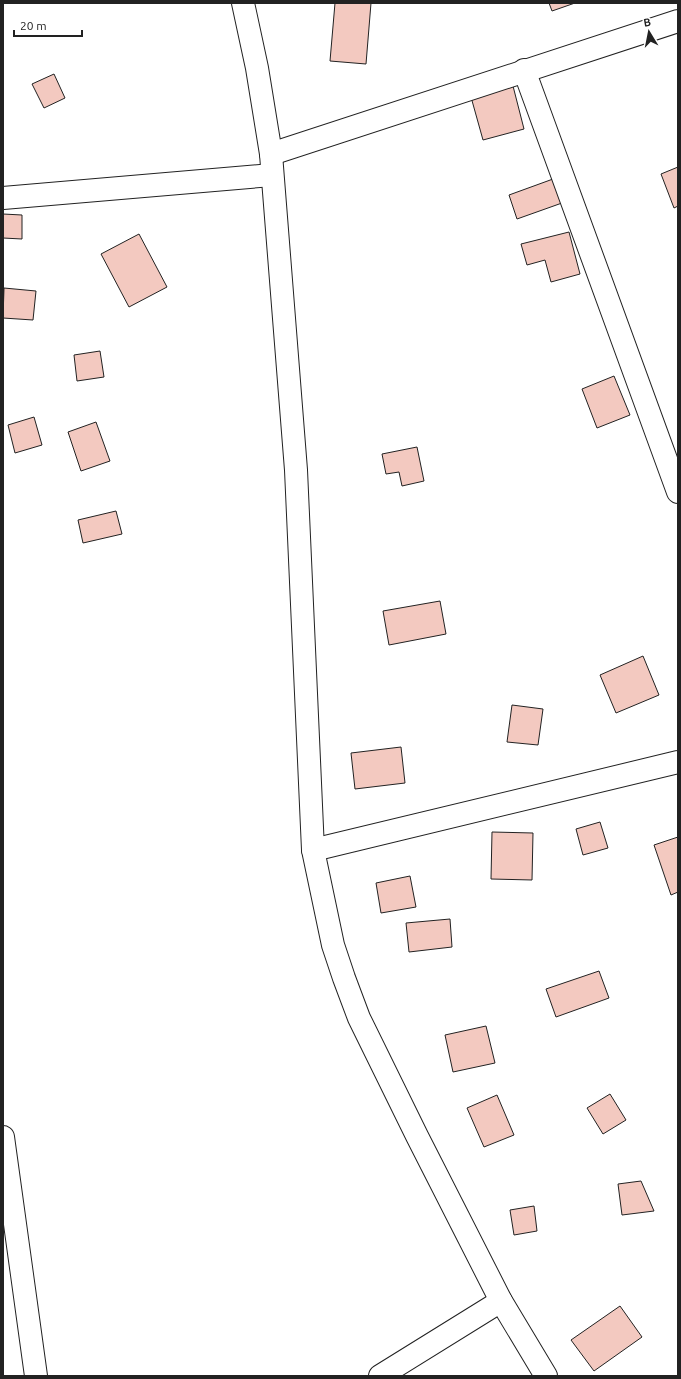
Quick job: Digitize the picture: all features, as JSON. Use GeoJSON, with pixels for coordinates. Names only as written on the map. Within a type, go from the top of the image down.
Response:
{"type":"FeatureCollection","features":[{"type":"Feature","properties":{"kind":"street"},"geometry":{"type":"LineString","coordinates":[[243,3],[257,68],[272,165],[296,470],[313,850],[333,945],[360,1018],[501,1301],[546,1376]]}},
{"type":"Feature","properties":{"kind":"street"},"geometry":{"type":"LineString","coordinates":[[3,198],[272,165],[524,70],[678,21]]}},
{"type":"Feature","properties":{"kind":"street"},"geometry":{"type":"LineString","coordinates":[[524,70],[678,492]]}},
{"type":"Feature","properties":{"kind":"street"},"geometry":{"type":"LineString","coordinates":[[313,850],[678,762]]}},
{"type":"Feature","properties":{"kind":"street"},"geometry":{"type":"LineString","coordinates":[[3,1137],[36,1376]]}},
{"type":"Feature","properties":{"kind":"street"},"geometry":{"type":"LineString","coordinates":[[380,1376],[501,1301]]}},
{"type":"Feature","properties":{"kind":"building"},"geometry":{"type":"Polygon","coordinates":[[[335,3],[371,3],[366,64],[330,61],[335,3]]]}},
{"type":"Feature","properties":{"kind":"building"},"geometry":{"type":"Polygon","coordinates":[[[549,3],[575,3],[552,11],[549,3]]]}},
{"type":"Feature","properties":{"kind":"building"},"geometry":{"type":"Polygon","coordinates":[[[54,74],[65,98],[44,108],[32,84],[54,74]]]}},
{"type":"Feature","properties":{"kind":"building"},"geometry":{"type":"Polygon","coordinates":[[[513,86],[524,129],[483,140],[471,97],[513,86]]]}},
{"type":"Feature","properties":{"kind":"building"},"geometry":{"type":"Polygon","coordinates":[[[678,167],[678,206],[674,208],[661,174],[678,167]]]}},
{"type":"Feature","properties":{"kind":"building"},"geometry":{"type":"Polygon","coordinates":[[[553,179],[562,203],[517,219],[509,195],[553,179]]]}},
{"type":"Feature","properties":{"kind":"building"},"geometry":{"type":"Polygon","coordinates":[[[3,214],[22,215],[22,239],[3,238],[3,214]]]}},
{"type":"Feature","properties":{"kind":"building"},"geometry":{"type":"Polygon","coordinates":[[[569,232],[580,274],[551,282],[545,260],[527,265],[521,244],[569,232]]]}},
{"type":"Feature","properties":{"kind":"building"},"geometry":{"type":"Polygon","coordinates":[[[139,234],[167,287],[129,307],[101,254],[139,234]]]}},
{"type":"Feature","properties":{"kind":"building"},"geometry":{"type":"Polygon","coordinates":[[[4,288],[36,291],[33,320],[3,318],[4,288]]]}},
{"type":"Feature","properties":{"kind":"building"},"geometry":{"type":"Polygon","coordinates":[[[100,351],[104,377],[77,381],[74,355],[100,351]]]}},
{"type":"Feature","properties":{"kind":"building"},"geometry":{"type":"Polygon","coordinates":[[[614,376],[630,415],[597,428],[582,389],[614,376]]]}},
{"type":"Feature","properties":{"kind":"building"},"geometry":{"type":"Polygon","coordinates":[[[34,417],[42,445],[15,453],[8,425],[34,417]]]}},
{"type":"Feature","properties":{"kind":"building"},"geometry":{"type":"Polygon","coordinates":[[[96,422],[110,461],[81,471],[68,432],[96,422]]]}},
{"type":"Feature","properties":{"kind":"building"},"geometry":{"type":"Polygon","coordinates":[[[417,447],[424,481],[402,486],[399,472],[386,474],[382,454],[417,447]]]}},
{"type":"Feature","properties":{"kind":"building"},"geometry":{"type":"Polygon","coordinates":[[[116,511],[122,534],[83,543],[78,520],[116,511]]]}},
{"type":"Feature","properties":{"kind":"building"},"geometry":{"type":"Polygon","coordinates":[[[440,601],[446,634],[389,645],[383,611],[440,601]]]}},
{"type":"Feature","properties":{"kind":"building"},"geometry":{"type":"Polygon","coordinates":[[[643,656],[659,695],[616,713],[600,675],[643,656]]]}},
{"type":"Feature","properties":{"kind":"building"},"geometry":{"type":"Polygon","coordinates":[[[512,705],[543,709],[538,745],[507,742],[512,705]]]}},
{"type":"Feature","properties":{"kind":"building"},"geometry":{"type":"Polygon","coordinates":[[[401,747],[405,783],[355,789],[351,753],[401,747]]]}},
{"type":"Feature","properties":{"kind":"building"},"geometry":{"type":"Polygon","coordinates":[[[600,822],[608,848],[583,855],[576,829],[600,822]]]}},
{"type":"Feature","properties":{"kind":"building"},"geometry":{"type":"Polygon","coordinates":[[[492,832],[533,833],[532,880],[491,879],[492,832]]]}},
{"type":"Feature","properties":{"kind":"building"},"geometry":{"type":"Polygon","coordinates":[[[678,837],[678,892],[671,895],[654,845],[678,837]]]}},
{"type":"Feature","properties":{"kind":"building"},"geometry":{"type":"Polygon","coordinates":[[[410,876],[416,907],[381,913],[376,883],[410,876]]]}},
{"type":"Feature","properties":{"kind":"building"},"geometry":{"type":"Polygon","coordinates":[[[450,919],[452,947],[409,952],[406,923],[450,919]]]}},
{"type":"Feature","properties":{"kind":"building"},"geometry":{"type":"Polygon","coordinates":[[[599,971],[609,998],[556,1017],[546,989],[599,971]]]}},
{"type":"Feature","properties":{"kind":"building"},"geometry":{"type":"Polygon","coordinates":[[[486,1026],[495,1063],[453,1072],[445,1035],[486,1026]]]}},
{"type":"Feature","properties":{"kind":"building"},"geometry":{"type":"Polygon","coordinates":[[[610,1094],[626,1120],[603,1134],[587,1108],[610,1094]]]}},
{"type":"Feature","properties":{"kind":"building"},"geometry":{"type":"Polygon","coordinates":[[[497,1095],[514,1135],[484,1147],[467,1108],[497,1095]]]}},
{"type":"Feature","properties":{"kind":"building"},"geometry":{"type":"Polygon","coordinates":[[[641,1181],[654,1211],[622,1215],[618,1184],[641,1181]]]}},
{"type":"Feature","properties":{"kind":"building"},"geometry":{"type":"Polygon","coordinates":[[[534,1206],[537,1231],[514,1235],[510,1210],[534,1206]]]}},
{"type":"Feature","properties":{"kind":"building"},"geometry":{"type":"Polygon","coordinates":[[[620,1306],[642,1337],[594,1371],[571,1340],[620,1306]]]}}]}
